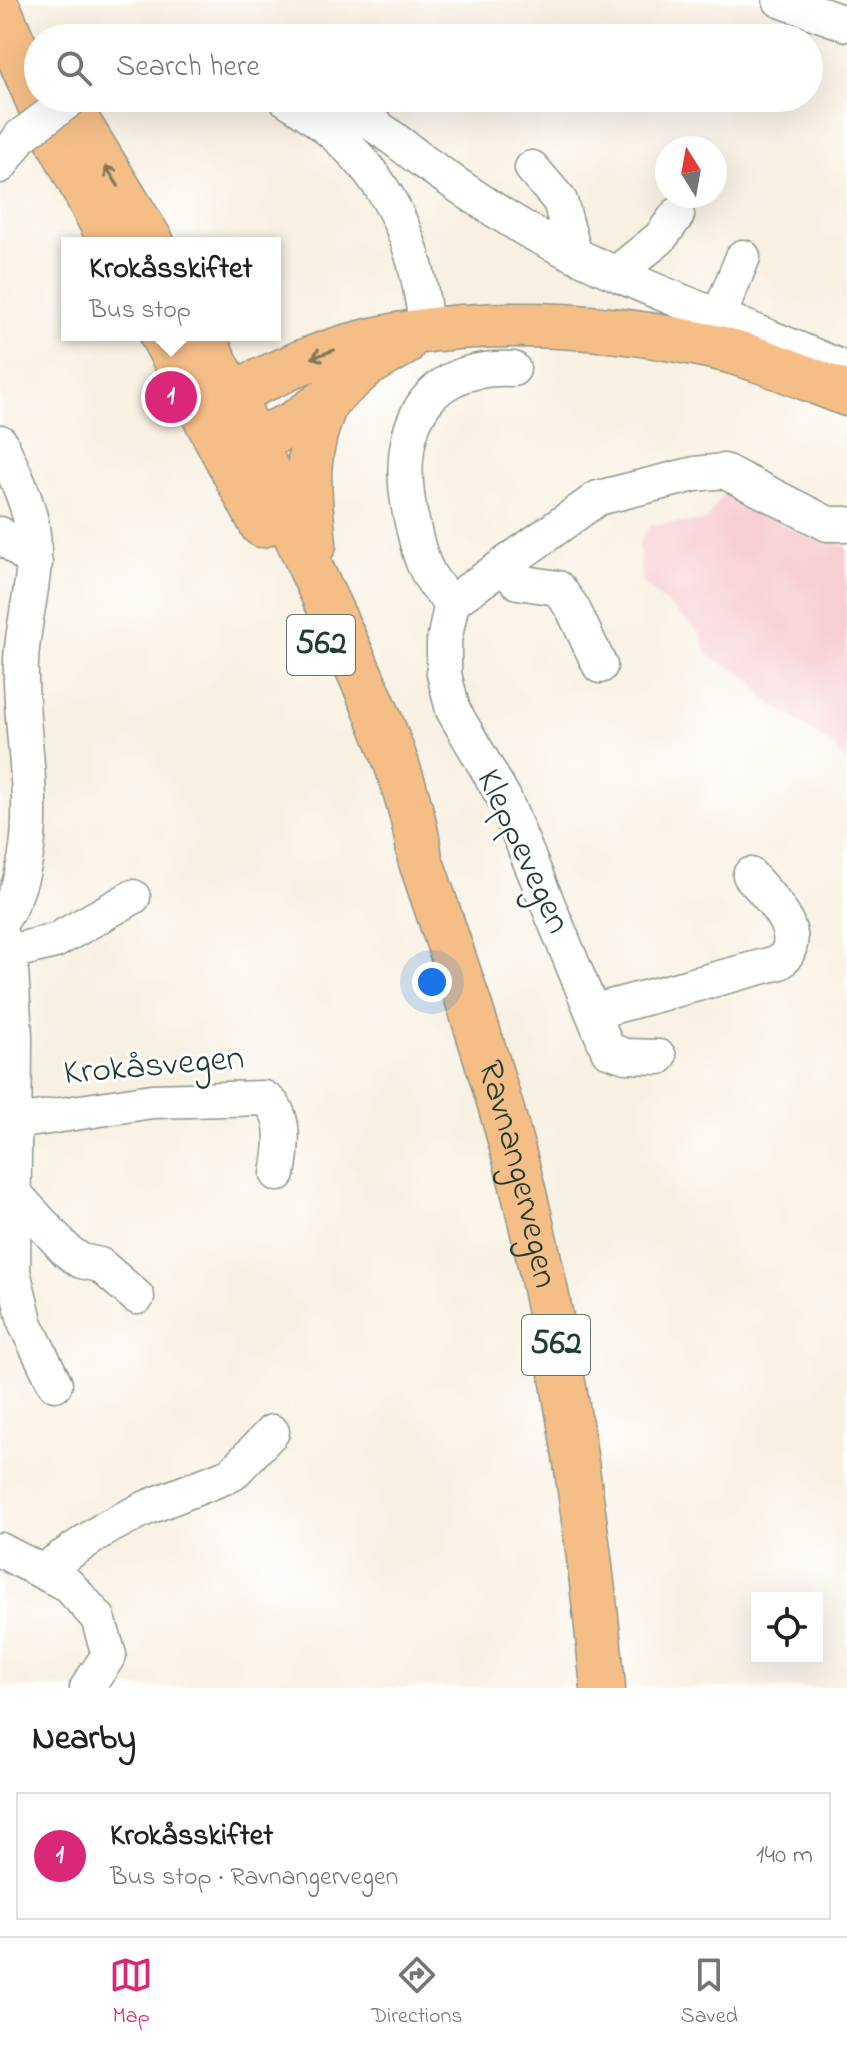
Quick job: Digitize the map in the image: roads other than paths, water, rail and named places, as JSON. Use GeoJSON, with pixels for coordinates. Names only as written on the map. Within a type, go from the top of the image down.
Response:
{"type":"FeatureCollection","features":[{"type":"Feature","properties":{"kind":"main road"},"geometry":{"type":"LineString","coordinates":[[5,0],[24,33]]}},
{"type":"Feature","properties":{"kind":"main road"},"geometry":{"type":"LineString","coordinates":[[0,12],[24,68]]}},
{"type":"Feature","properties":{"kind":"main road"},"geometry":{"type":"LineString","coordinates":[[44,112],[109,237]]}},
{"type":"Feature","properties":{"kind":"main road"},"geometry":{"type":"LineString","coordinates":[[71,112],[148,237]]}},
{"type":"Feature","properties":{"kind":"main road"},"geometry":{"type":"LineString","coordinates":[[235,423],[319,355],[358,343],[426,330],[518,325],[645,336],[710,346],[847,394]]}},
{"type":"Feature","properties":{"kind":"main road"},"geometry":{"type":"LineString","coordinates":[[235,423],[293,424],[327,400],[365,366],[426,330]]}},
{"type":"Feature","properties":{"kind":"main road","name":"Ravnangervegen"},"geometry":{"type":"LineString","coordinates":[[167,341],[235,423],[317,582],[370,701],[416,825],[420,859],[489,1064],[526,1203],[575,1449],[603,1688]]}},
{"type":"Feature","properties":{"kind":"main road","name":"Ravnangervegen"},"geometry":{"type":"LineString","coordinates":[[203,341],[318,639],[398,828],[420,859]]}},
{"type":"Feature","properties":{"kind":"main road"},"geometry":{"type":"LineString","coordinates":[[317,582],[307,492],[310,450],[327,400]]}},
{"type":"Feature","properties":{"kind":"street"},"geometry":{"type":"LineString","coordinates":[[780,0],[847,24]]}},
{"type":"Feature","properties":{"kind":"street"},"geometry":{"type":"LineString","coordinates":[[7,150],[54,112]]}},
{"type":"Feature","properties":{"kind":"street"},"geometry":{"type":"LineString","coordinates":[[304,112],[359,154],[399,217],[415,265],[426,330]]}},
{"type":"Feature","properties":{"kind":"street"},"geometry":{"type":"LineString","coordinates":[[356,112],[534,234],[718,318],[847,370]]}},
{"type":"Feature","properties":{"kind":"street"},"geometry":{"type":"LineString","coordinates":[[532,168],[560,201],[574,252]]}},
{"type":"Feature","properties":{"kind":"street"},"geometry":{"type":"LineString","coordinates":[[618,272],[660,238],[677,215]]}},
{"type":"Feature","properties":{"kind":"street"},"geometry":{"type":"LineString","coordinates":[[718,318],[743,257]]}},
{"type":"Feature","properties":{"kind":"street"},"geometry":{"type":"LineString","coordinates":[[513,369],[483,367],[450,379],[429,396],[416,414],[406,442],[408,505],[421,562],[436,589],[452,602],[598,498],[695,474],[724,471],[828,524],[847,524]]}},
{"type":"Feature","properties":{"kind":"street"},"geometry":{"type":"LineString","coordinates":[[0,442],[29,512],[35,563],[21,661],[30,833],[18,892],[3,937],[55,941],[133,897]]}},
{"type":"Feature","properties":{"kind":"street"},"geometry":{"type":"LineString","coordinates":[[0,534],[35,563]]}},
{"type":"Feature","properties":{"kind":"street"},"geometry":{"type":"LineString","coordinates":[[502,566],[518,582],[558,588],[573,609],[600,666]]}},
{"type":"Feature","properties":{"kind":"street","name":"Kleppevegen"},"geometry":{"type":"LineString","coordinates":[[452,602],[444,652],[444,674],[453,710],[504,798],[608,1050],[626,1056],[659,1057]]}},
{"type":"Feature","properties":{"kind":"street"},"geometry":{"type":"LineString","coordinates":[[592,1012],[780,962],[789,949],[784,916],[750,875]]}},
{"type":"Feature","properties":{"kind":"street","name":"Krokåsvegen"},"geometry":{"type":"LineString","coordinates":[[3,937],[16,1122],[13,1271],[26,1325],[55,1384]]}},
{"type":"Feature","properties":{"kind":"street","name":"Krokåsvegen"},"geometry":{"type":"LineString","coordinates":[[16,1122],[152,1101],[264,1098],[274,1107],[281,1128],[278,1174]]}},
{"type":"Feature","properties":{"kind":"street"},"geometry":{"type":"LineString","coordinates":[[13,1192],[67,1251],[81,1261],[100,1265],[137,1297]]}},
{"type":"Feature","properties":{"kind":"street"},"geometry":{"type":"LineString","coordinates":[[42,1571],[106,1528],[232,1474],[272,1432]]}},
{"type":"Feature","properties":{"kind":"street"},"geometry":{"type":"LineString","coordinates":[[0,1550],[68,1585],[98,1618],[109,1655],[87,1688]]}},
{"type":"Feature","properties":{"kind":"place","name":"Krokåsskiftet"},"geometry":{"type":"Point","coordinates":[171,397]}}]}
